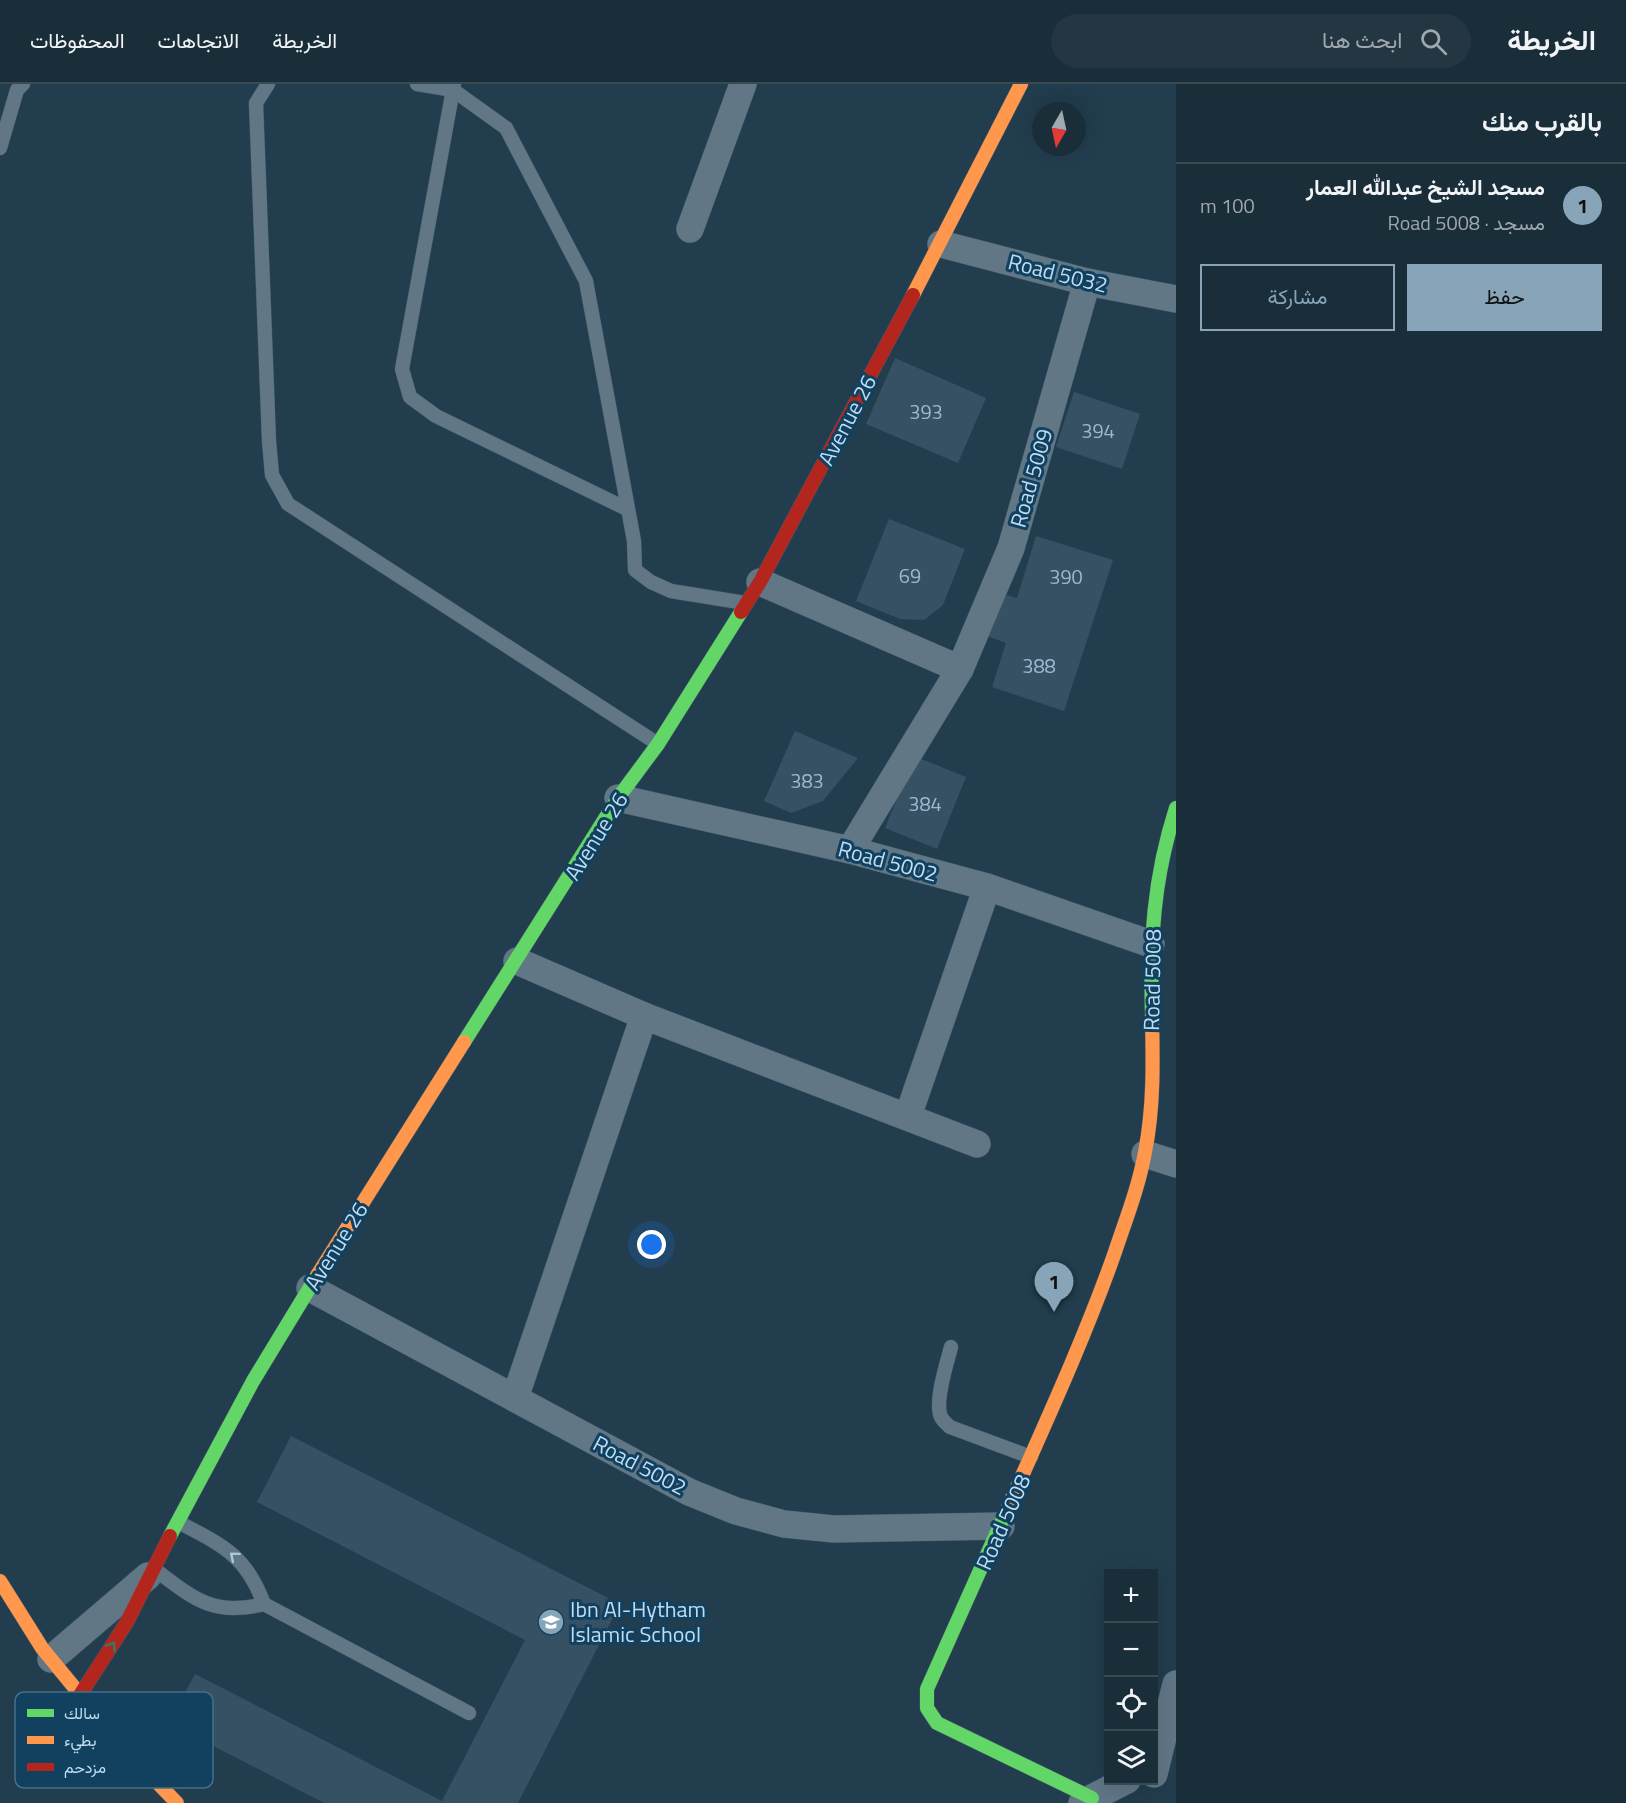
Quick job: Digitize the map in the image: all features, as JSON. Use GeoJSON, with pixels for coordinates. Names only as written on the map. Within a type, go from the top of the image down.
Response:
{"type":"FeatureCollection","features":[{"type":"Feature","properties":{"kind":"street"},"geometry":{"type":"LineString","coordinates":[[690,229],[743,84]]}},
{"type":"Feature","properties":{"kind":"street","name":"Avenue 26"},"geometry":{"type":"LineString","coordinates":[[82,1692],[133,1613],[151,1571],[253,1381],[618,798],[658,744],[754,592],[941,244],[1021,84]]}},
{"type":"Feature","properties":{"kind":"street","name":"Road 5032"},"geometry":{"type":"LineString","coordinates":[[941,244],[1087,282],[1176,299]]}},
{"type":"Feature","properties":{"kind":"street","name":"Road 5009"},"geometry":{"type":"LineString","coordinates":[[850,850],[960,669],[1011,548],[1087,282]]}},
{"type":"Feature","properties":{"kind":"street"},"geometry":{"type":"LineString","coordinates":[[754,592],[960,669]]}},
{"type":"Feature","properties":{"kind":"street","name":"Road 5002"},"geometry":{"type":"LineString","coordinates":[[618,798],[850,850],[987,887],[1151,944]]}},
{"type":"Feature","properties":{"kind":"street","name":"Road 5008"},"geometry":{"type":"LineString","coordinates":[[1087,1801],[938,1723],[928,1714],[925,1703],[927,1689],[1031,1457],[1111,1265],[1145,1154],[1151,1097],[1151,944],[1154,905],[1159,867],[1176,808]]}},
{"type":"Feature","properties":{"kind":"street"},"geometry":{"type":"LineString","coordinates":[[908,1116],[987,887]]}},
{"type":"Feature","properties":{"kind":"street"},"geometry":{"type":"LineString","coordinates":[[517,961],[644,1016],[977,1144]]}},
{"type":"Feature","properties":{"kind":"street"},"geometry":{"type":"LineString","coordinates":[[515,1398],[644,1016]]}},
{"type":"Feature","properties":{"kind":"street"},"geometry":{"type":"LineString","coordinates":[[1145,1154],[1176,1164]]}},
{"type":"Feature","properties":{"kind":"street","name":"Road 5002"},"geometry":{"type":"LineString","coordinates":[[310,1288],[689,1492],[745,1514],[784,1524],[834,1529],[1001,1526]]}},
{"type":"Feature","properties":{"kind":"street","name":"Avenue 26"},"geometry":{"type":"LineString","coordinates":[[51,1659],[151,1571]]}},
{"type":"Feature","properties":{"kind":"street"},"geometry":{"type":"LineString","coordinates":[[0,1581],[51,1659],[78,1692]]}},
{"type":"Feature","properties":{"kind":"street"},"geometry":{"type":"LineString","coordinates":[[1158,1758],[1176,1684]]}},
{"type":"Feature","properties":{"kind":"street"},"geometry":{"type":"LineString","coordinates":[[1158,1774],[1176,1773]]}},
{"type":"Feature","properties":{"kind":"street"},"geometry":{"type":"LineString","coordinates":[[1087,1801],[1117,1785]]}},
{"type":"Feature","properties":{"kind":"lane"},"geometry":{"type":"LineString","coordinates":[[0,148],[17,90],[23,84]]}},
{"type":"Feature","properties":{"kind":"lane"},"geometry":{"type":"LineString","coordinates":[[268,84],[256,103],[269,441],[272,475],[288,504],[658,744]]}},
{"type":"Feature","properties":{"kind":"lane"},"geometry":{"type":"LineString","coordinates":[[417,84],[453,87],[506,128],[586,282],[633,541],[635,570],[651,582],[671,591],[754,592]]}},
{"type":"Feature","properties":{"kind":"lane"},"geometry":{"type":"LineString","coordinates":[[453,87],[402,369],[410,397],[436,416],[627,509]]}},
{"type":"Feature","properties":{"kind":"lane"},"geometry":{"type":"LineString","coordinates":[[951,1347],[940,1397],[941,1419],[950,1427],[1031,1457]]}},
{"type":"Feature","properties":{"kind":"lane"},"geometry":{"type":"LineString","coordinates":[[178,1522],[235,1555],[248,1569],[258,1586],[264,1604]]}},
{"type":"Feature","properties":{"kind":"lane"},"geometry":{"type":"LineString","coordinates":[[151,1571],[211,1606],[229,1610],[264,1604],[469,1713]]}},
{"type":"Feature","properties":{"kind":"lane"},"geometry":{"type":"LineString","coordinates":[[153,1803],[172,1798]]}},
{"type":"Feature","properties":{"kind":"building"},"geometry":{"type":"Polygon","coordinates":[[[895,358],[986,398],[958,463],[866,424],[895,358]]]}},
{"type":"Feature","properties":{"kind":"building"},"geometry":{"type":"Polygon","coordinates":[[[1074,392],[1140,414],[1122,469],[1056,447],[1074,392]]]}},
{"type":"Feature","properties":{"kind":"building"},"geometry":{"type":"Polygon","coordinates":[[[889,519],[965,549],[943,605],[924,620],[900,619],[856,601],[889,519]]]}},
{"type":"Feature","properties":{"kind":"building"},"geometry":{"type":"Polygon","coordinates":[[[1036,536],[1113,560],[1064,711],[992,687],[1006,643],[987,636],[1000,593],[1017,598],[1036,536]]]}},
{"type":"Feature","properties":{"kind":"building"},"geometry":{"type":"Polygon","coordinates":[[[795,731],[858,758],[823,801],[791,813],[764,801],[795,731]]]}},
{"type":"Feature","properties":{"kind":"building"},"geometry":{"type":"Polygon","coordinates":[[[914,756],[966,777],[937,849],[885,828],[914,756]]]}},
{"type":"Feature","properties":{"kind":"building","name":"Ibn Al-Hytham Islamic School"},"geometry":{"type":"Polygon","coordinates":[[[291,1436],[620,1604],[518,1803],[324,1803],[213,1746],[213,1692],[185,1692],[195,1674],[442,1801],[525,1640],[257,1502],[291,1436]]]}},
{"type":"Feature","properties":{"kind":"traffic: fast"},"geometry":{"type":"LineString","coordinates":[[464,1042],[618,798],[658,744],[741,612]]}},
{"type":"Feature","properties":{"kind":"traffic: fast"},"geometry":{"type":"LineString","coordinates":[[1152,1016],[1155,910],[1162,860],[1176,808]]}},
{"type":"Feature","properties":{"kind":"traffic: fast"},"geometry":{"type":"LineString","coordinates":[[170,1536],[253,1381],[318,1274]]}},
{"type":"Feature","properties":{"kind":"traffic: fast"},"geometry":{"type":"LineString","coordinates":[[1006,1512],[927,1689],[927,1708],[937,1723],[1092,1798]]}},
{"type":"Feature","properties":{"kind":"traffic: slow"},"geometry":{"type":"LineString","coordinates":[[913,295],[1021,84]]}},
{"type":"Feature","properties":{"kind":"traffic: slow"},"geometry":{"type":"LineString","coordinates":[[1006,1512],[1090,1318],[1136,1190],[1150,1118],[1153,1067],[1152,1016]]}},
{"type":"Feature","properties":{"kind":"traffic: slow"},"geometry":{"type":"LineString","coordinates":[[318,1274],[464,1042]]}},
{"type":"Feature","properties":{"kind":"traffic: slow"},"geometry":{"type":"LineString","coordinates":[[0,1581],[42,1648],[78,1692]]}},
{"type":"Feature","properties":{"kind":"traffic: slow"},"geometry":{"type":"LineString","coordinates":[[163,1788],[177,1803]]}},
{"type":"Feature","properties":{"kind":"traffic: jam"},"geometry":{"type":"LineString","coordinates":[[741,612],[760,582],[913,295]]}},
{"type":"Feature","properties":{"kind":"traffic: jam"},"geometry":{"type":"LineString","coordinates":[[82,1692],[127,1622],[170,1536]]}},
{"type":"Feature","properties":{"kind":"place","name":"مسجد الشيخ عبدالله العمار"},"geometry":{"type":"Point","coordinates":[1054,1312]}},
{"type":"Feature","properties":{"kind":"place","name":"Ibn Al-Hytham Islamic School"},"geometry":{"type":"Point","coordinates":[551,1622]}}]}
